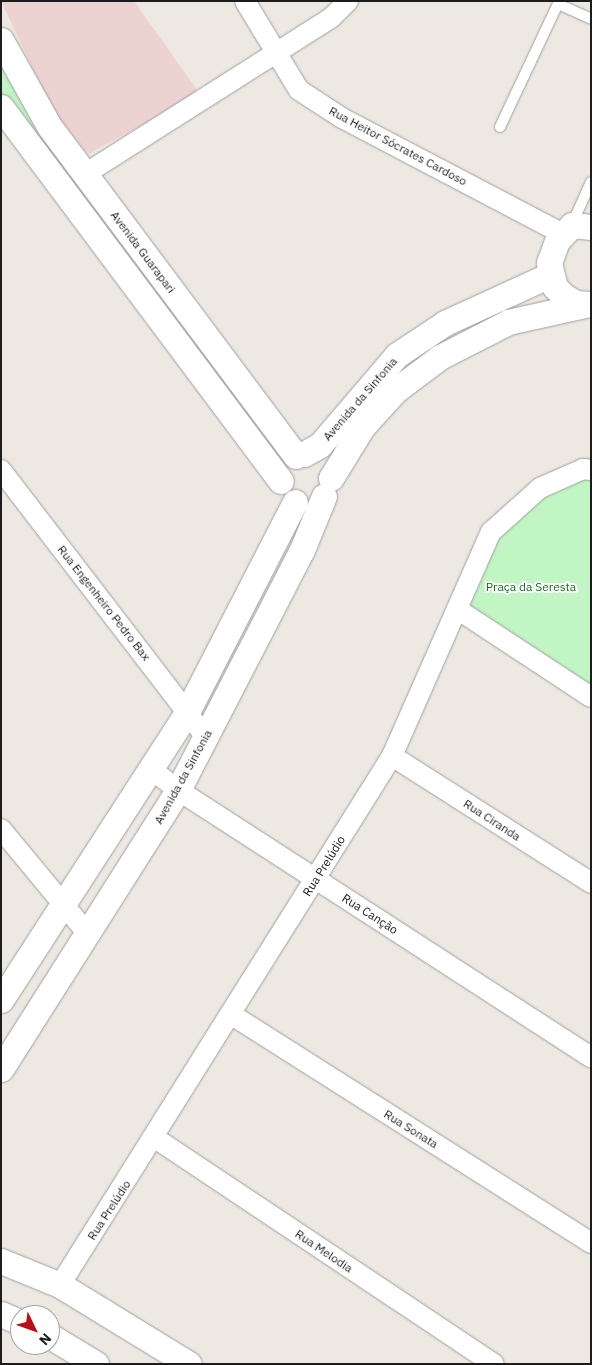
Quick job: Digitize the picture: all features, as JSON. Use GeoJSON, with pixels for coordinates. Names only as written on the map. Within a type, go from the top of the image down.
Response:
{"type":"FeatureCollection","features":[{"type":"Feature","properties":{"kind":"street","name":"Rua Heitor Sócrates Cardoso"},"geometry":{"type":"LineString","coordinates":[[245,1],[299,90],[342,118],[575,229]]}},
{"type":"Feature","properties":{"kind":"street"},"geometry":{"type":"LineString","coordinates":[[65,189],[85,174],[331,18],[348,1]]}},
{"type":"Feature","properties":{"kind":"street","name":"Avenida Guarapari"},"geometry":{"type":"LineString","coordinates":[[1,40],[50,126],[300,455]]}},
{"type":"Feature","properties":{"kind":"street","name":"Avenida Guarapari"},"geometry":{"type":"LineString","coordinates":[[1,107],[65,189],[281,481]]}},
{"type":"Feature","properties":{"kind":"street"},"geometry":{"type":"LineString","coordinates":[[550,275],[551,251],[575,229]]}},
{"type":"Feature","properties":{"kind":"street","name":"Avenida da Sinfonia"},"geometry":{"type":"LineString","coordinates":[[281,481],[284,466],[300,455],[320,446],[398,355],[445,323],[550,275],[564,296],[590,304]]}},
{"type":"Feature","properties":{"kind":"street","name":"Avenida da Sinfonia"},"geometry":{"type":"LineString","coordinates":[[1,1069],[178,790],[302,550],[328,487],[363,426],[396,390],[440,356],[508,322],[590,304]]}},
{"type":"Feature","properties":{"kind":"street","name":"Avenida da Sinfonia"},"geometry":{"type":"LineString","coordinates":[[300,455],[325,463],[328,487]]}},
{"type":"Feature","properties":{"kind":"street","name":"Rua Prelúdio"},"geometry":{"type":"LineString","coordinates":[[60,1285],[155,1138],[392,756],[491,532],[540,488],[583,469],[591,470]]}},
{"type":"Feature","properties":{"kind":"street","name":"Rua Engenheiro Pedro Bax"},"geometry":{"type":"LineString","coordinates":[[1,470],[206,736]]}},
{"type":"Feature","properties":{"kind":"street"},"geometry":{"type":"LineString","coordinates":[[281,481],[288,497],[295,502],[311,504],[328,487]]}},
{"type":"Feature","properties":{"kind":"street"},"geometry":{"type":"LineString","coordinates":[[1,1000],[61,904],[187,712],[295,502]]}},
{"type":"Feature","properties":{"kind":"street"},"geometry":{"type":"LineString","coordinates":[[457,609],[591,697]]}},
{"type":"Feature","properties":{"kind":"street","name":"Rua Ciranda"},"geometry":{"type":"LineString","coordinates":[[392,756],[591,883]]}},
{"type":"Feature","properties":{"kind":"street","name":"Rua Canção"},"geometry":{"type":"LineString","coordinates":[[151,769],[178,790],[591,1056]]}},
{"type":"Feature","properties":{"kind":"street"},"geometry":{"type":"LineString","coordinates":[[1,829],[61,904],[87,933]]}},
{"type":"Feature","properties":{"kind":"street","name":"Rua Sonata"},"geometry":{"type":"LineString","coordinates":[[232,1015],[591,1242]]}},
{"type":"Feature","properties":{"kind":"street","name":"Rua Melodia"},"geometry":{"type":"LineString","coordinates":[[155,1138],[494,1364]]}},
{"type":"Feature","properties":{"kind":"street"},"geometry":{"type":"LineString","coordinates":[[1,1261],[60,1285],[189,1364]]}},
{"type":"Feature","properties":{"kind":"street"},"geometry":{"type":"LineString","coordinates":[[60,1342],[96,1364]]}},
{"type":"Feature","properties":{"kind":"lane"},"geometry":{"type":"LineString","coordinates":[[500,127],[558,4],[591,19]]}},
{"type":"Feature","properties":{"kind":"lane"},"geometry":{"type":"LineString","coordinates":[[575,229],[591,182]]}},
{"type":"Feature","properties":{"kind":"shaded area"},"geometry":{"type":"Polygon","coordinates":[[[1,1],[134,1],[200,94],[88,154],[54,114],[1,1]]]}},
{"type":"Feature","properties":{"kind":"green space"},"geometry":{"type":"Polygon","coordinates":[[[1,54],[62,164],[55,168],[1,93],[1,54]]]}},
{"type":"Feature","properties":{"kind":"green space","name":"Praça da Seresta"},"geometry":{"type":"Polygon","coordinates":[[[591,470],[591,697],[457,609],[491,532],[540,488],[591,470]]]}}]}
